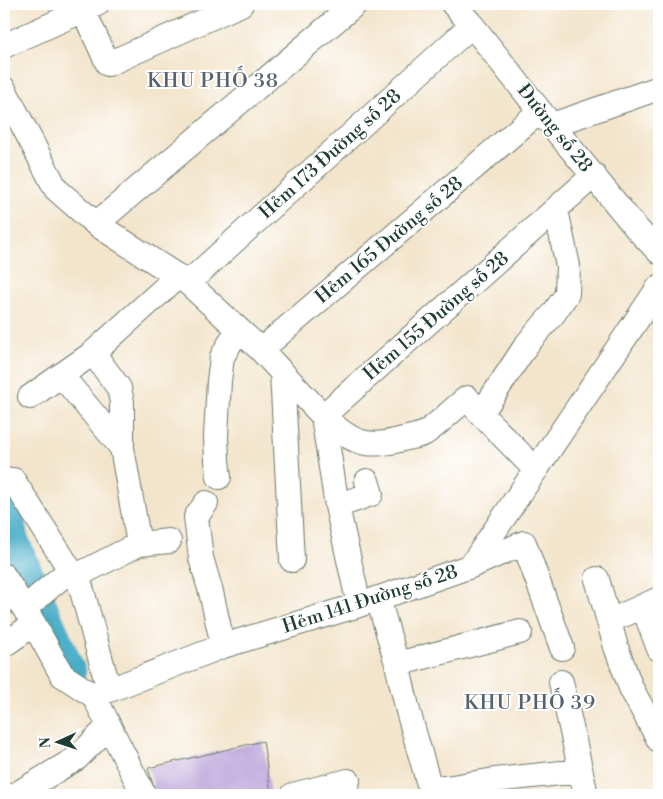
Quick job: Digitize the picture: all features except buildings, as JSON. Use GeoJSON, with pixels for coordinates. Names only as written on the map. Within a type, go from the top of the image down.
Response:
{"type":"FeatureCollection","features":[{"type":"Feature","properties":{"kind":"street"},"geometry":{"type":"LineString","coordinates":[[4,46],[90,7],[108,64],[241,4]]}},
{"type":"Feature","properties":{"kind":"street"},"geometry":{"type":"LineString","coordinates":[[96,224],[354,4]]}},
{"type":"Feature","properties":{"kind":"street","name":"Đường số 28"},"geometry":{"type":"LineString","coordinates":[[453,4],[637,229],[659,252]]}},
{"type":"Feature","properties":{"kind":"street","name":"Hẻm 173 Đường số 28"},"geometry":{"type":"LineString","coordinates":[[30,397],[93,353],[183,280],[472,25]]}},
{"type":"Feature","properties":{"kind":"street"},"geometry":{"type":"LineString","coordinates":[[546,118],[659,88]]}},
{"type":"Feature","properties":{"kind":"street"},"geometry":{"type":"LineString","coordinates":[[4,90],[56,189],[96,224],[183,280],[260,350],[341,433],[357,441],[372,445],[386,444],[424,434],[466,398],[536,470]]}},
{"type":"Feature","properties":{"kind":"street","name":"Hẻm 165 Đường số 28"},"geometry":{"type":"LineString","coordinates":[[260,350],[546,118]]}},
{"type":"Feature","properties":{"kind":"street","name":"Hẻm 155 Đường số 28"},"geometry":{"type":"LineString","coordinates":[[323,416],[594,175]]}},
{"type":"Feature","properties":{"kind":"street"},"geometry":{"type":"LineString","coordinates":[[481,414],[527,344],[554,313],[567,294],[568,266],[556,210]]}},
{"type":"Feature","properties":{"kind":"street","name":"Hẻm 141 Đường số 28"},"geometry":{"type":"LineString","coordinates":[[101,693],[223,646],[368,601],[471,566],[659,288]]}},
{"type":"Feature","properties":{"kind":"street"},"geometry":{"type":"LineString","coordinates":[[220,477],[216,436],[218,381],[222,357],[238,329]]}},
{"type":"Feature","properties":{"kind":"street"},"geometry":{"type":"LineString","coordinates":[[93,353],[119,388],[122,402],[122,448],[139,544]]}},
{"type":"Feature","properties":{"kind":"street"},"geometry":{"type":"LineString","coordinates":[[282,372],[292,560]]}},
{"type":"Feature","properties":{"kind":"street"},"geometry":{"type":"LineString","coordinates":[[62,375],[122,448]]}},
{"type":"Feature","properties":{"kind":"street"},"geometry":{"type":"LineString","coordinates":[[323,416],[337,506],[368,601],[397,664],[430,788],[465,790],[495,780],[580,771]]}},
{"type":"Feature","properties":{"kind":"street"},"geometry":{"type":"LineString","coordinates":[[13,480],[81,587],[109,726],[144,795]]}},
{"type":"Feature","properties":{"kind":"street"},"geometry":{"type":"LineString","coordinates":[[337,506],[371,494],[367,481]]}},
{"type":"Feature","properties":{"kind":"street"},"geometry":{"type":"LineString","coordinates":[[206,503],[196,517],[198,534],[201,558],[223,646]]}},
{"type":"Feature","properties":{"kind":"street"},"geometry":{"type":"LineString","coordinates":[[4,645],[26,604],[60,580],[139,544],[169,541]]}},
{"type":"Feature","properties":{"kind":"street"},"geometry":{"type":"LineString","coordinates":[[471,566],[524,543],[562,648]]}},
{"type":"Feature","properties":{"kind":"street"},"geometry":{"type":"LineString","coordinates":[[4,576],[26,604],[62,675],[101,693]]}},
{"type":"Feature","properties":{"kind":"street"},"geometry":{"type":"LineString","coordinates":[[597,579],[616,647],[631,688],[659,740]]}},
{"type":"Feature","properties":{"kind":"street"},"geometry":{"type":"LineString","coordinates":[[621,616],[651,603],[659,649]]}},
{"type":"Feature","properties":{"kind":"street"},"geometry":{"type":"LineString","coordinates":[[397,664],[520,632]]}},
{"type":"Feature","properties":{"kind":"street"},"geometry":{"type":"LineString","coordinates":[[561,682],[586,795]]}},
{"type":"Feature","properties":{"kind":"street"},"geometry":{"type":"LineString","coordinates":[[15,795],[77,758],[109,726]]}},
{"type":"Feature","properties":{"kind":"street"},"geometry":{"type":"LineString","coordinates":[[293,795],[348,781]]}},
{"type":"Feature","properties":{"kind":"waterway"},"geometry":{"type":"LineString","coordinates":[[4,488],[13,538],[71,672]]}},
{"type":"Feature","properties":{"kind":"district","name":"KHU PHỐ 38"},"geometry":{"type":"Point","coordinates":[213,81]}},
{"type":"Feature","properties":{"kind":"district","name":"KHU PHỐ 39"},"geometry":{"type":"Point","coordinates":[530,703]}}]}
